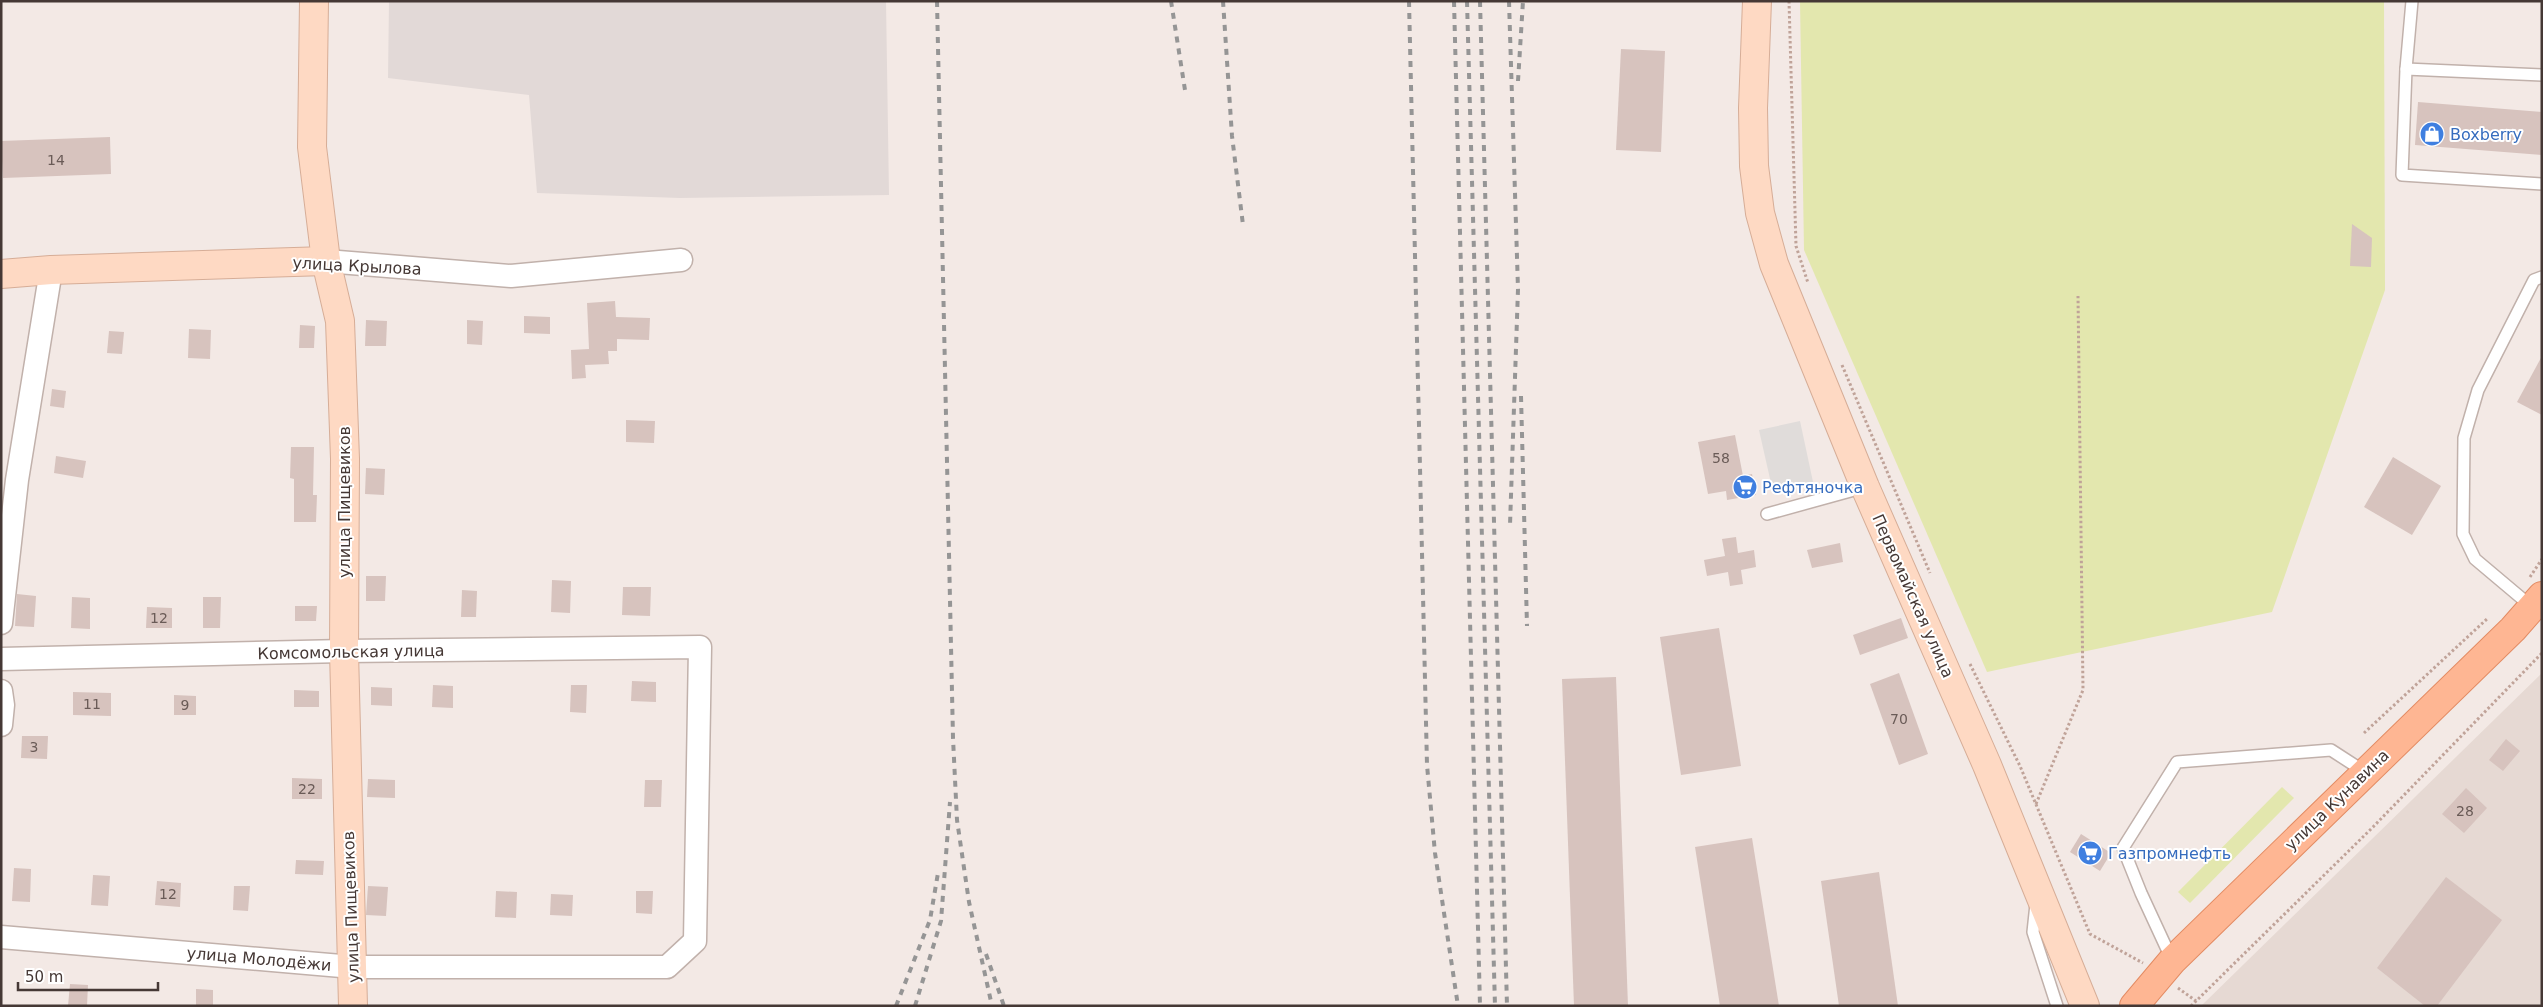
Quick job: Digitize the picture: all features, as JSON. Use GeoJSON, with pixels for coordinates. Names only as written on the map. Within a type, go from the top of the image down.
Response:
{"type":"FeatureCollection","features":[{"type":"Feature","properties":{"kind":"main road","name":"улица Пищевиков"},"geometry":{"type":"LineString","coordinates":[[314,1],[312,147],[326,261],[340,321],[345,459],[344,651],[354,1006]]}},
{"type":"Feature","properties":{"kind":"main road","name":"Первомайская улица"},"geometry":{"type":"LineString","coordinates":[[1757,1],[1753,108],[1754,166],[1760,213],[1774,264],[1865,487],[1987,765],[2086,1006]]}},
{"type":"Feature","properties":{"kind":"main road","name":"улица Крылова"},"geometry":{"type":"LineString","coordinates":[[1,274],[51,270],[326,261]]}},
{"type":"Feature","properties":{"kind":"main road","name":"улица Кунавина"},"geometry":{"type":"LineString","coordinates":[[2134,1006],[2166,968],[2513,629],[2530,599]]}},
{"type":"Feature","properties":{"kind":"street","name":"улица Крылова"},"geometry":{"type":"LineString","coordinates":[[326,261],[511,276],[681,260]]}},
{"type":"Feature","properties":{"kind":"street"},"geometry":{"type":"LineString","coordinates":[[1,623],[17,480],[51,270]]}},
{"type":"Feature","properties":{"kind":"street","name":"Комсомольская улица"},"geometry":{"type":"LineString","coordinates":[[1,659],[344,651],[700,647],[695,940],[667,967]]}},
{"type":"Feature","properties":{"kind":"street"},"geometry":{"type":"LineString","coordinates":[[1,691],[3,705],[1,725]]}},
{"type":"Feature","properties":{"kind":"street","name":"улица Молодёжи"},"geometry":{"type":"LineString","coordinates":[[1,937],[353,966],[667,967]]}},
{"type":"Feature","properties":{"kind":"lane"},"geometry":{"type":"LineString","coordinates":[[2412,1],[2406,69],[2402,175],[2542,184]]}},
{"type":"Feature","properties":{"kind":"lane"},"geometry":{"type":"LineString","coordinates":[[2406,69],[2542,75]]}},
{"type":"Feature","properties":{"kind":"lane"},"geometry":{"type":"LineString","coordinates":[[2530,599],[2475,558],[2463,534],[2464,438],[2478,390],[2534,280],[2542,277]]}},
{"type":"Feature","properties":{"kind":"lane"},"geometry":{"type":"LineString","coordinates":[[1767,514],[1865,487]]}},
{"type":"Feature","properties":{"kind":"lane"},"geometry":{"type":"LineString","coordinates":[[2166,968],[2123,848],[2177,762],[2331,750],[2365,772]]}},
{"type":"Feature","properties":{"kind":"lane"},"geometry":{"type":"LineString","coordinates":[[2037,888],[2033,932],[2057,1006]]}},
{"type":"Feature","properties":{"kind":"path"},"geometry":{"type":"LineString","coordinates":[[1789,1],[1796,246],[1810,289]]}},
{"type":"Feature","properties":{"kind":"path"},"geometry":{"type":"LineString","coordinates":[[2036,804],[2083,690],[2078,296]]}},
{"type":"Feature","properties":{"kind":"path"},"geometry":{"type":"LineString","coordinates":[[1840,360],[1931,576]]}},
{"type":"Feature","properties":{"kind":"path"},"geometry":{"type":"LineString","coordinates":[[2364,733],[2530,599],[2542,559]]}},
{"type":"Feature","properties":{"kind":"path"},"geometry":{"type":"LineString","coordinates":[[2191,1006],[2372,827],[2542,653]]}},
{"type":"Feature","properties":{"kind":"path"},"geometry":{"type":"LineString","coordinates":[[1966,657],[2020,766],[2090,934],[2166,968],[2196,1002]]}},
{"type":"Feature","properties":{"kind":"shaded area"},"geometry":{"type":"Polygon","coordinates":[[[389,1],[886,1],[889,195],[680,198],[537,193],[529,95],[388,78],[389,1]]]}},
{"type":"Feature","properties":{"kind":"shaded area"},"geometry":{"type":"Polygon","coordinates":[[[1800,421],[1813,482],[1773,492],[1759,430],[1800,421]]]}},
{"type":"Feature","properties":{"kind":"shaded area"},"geometry":{"type":"Polygon","coordinates":[[[2542,673],[2542,1006],[2201,1006],[2542,673]]]}},
{"type":"Feature","properties":{"kind":"green space"},"geometry":{"type":"Polygon","coordinates":[[[1800,1],[2384,1],[2385,290],[2272,612],[1987,672],[1804,250],[1800,1]]]}},
{"type":"Feature","properties":{"kind":"green space"},"geometry":{"type":"Polygon","coordinates":[[[2282,787],[2294,798],[2190,903],[2178,892],[2282,787]]]}},
{"type":"Feature","properties":{"kind":"building"},"geometry":{"type":"Polygon","coordinates":[[[1621,49],[1665,51],[1661,152],[1616,150],[1621,49]]]}},
{"type":"Feature","properties":{"kind":"building"},"geometry":{"type":"Polygon","coordinates":[[[2418,102],[2542,112],[2542,155],[2415,145],[2418,102]]]}},
{"type":"Feature","properties":{"kind":"building"},"geometry":{"type":"Polygon","coordinates":[[[110,137],[111,174],[3,178],[1,141],[110,137]]]}},
{"type":"Feature","properties":{"kind":"building"},"geometry":{"type":"Polygon","coordinates":[[[2352,224],[2372,238],[2371,267],[2350,266],[2352,224]]]}},
{"type":"Feature","properties":{"kind":"building"},"geometry":{"type":"Polygon","coordinates":[[[615,301],[616,317],[650,318],[649,340],[617,339],[617,351],[608,351],[609,364],[585,365],[586,378],[572,379],[571,350],[589,349],[587,303],[615,301]]]}},
{"type":"Feature","properties":{"kind":"building"},"geometry":{"type":"Polygon","coordinates":[[[524,316],[550,317],[550,334],[524,333],[524,316]]]}},
{"type":"Feature","properties":{"kind":"building"},"geometry":{"type":"Polygon","coordinates":[[[366,320],[387,321],[386,346],[365,346],[366,320]]]}},
{"type":"Feature","properties":{"kind":"building"},"geometry":{"type":"Polygon","coordinates":[[[467,320],[483,321],[482,345],[467,344],[467,320]]]}},
{"type":"Feature","properties":{"kind":"building"},"geometry":{"type":"Polygon","coordinates":[[[300,325],[315,326],[314,348],[299,348],[300,325]]]}},
{"type":"Feature","properties":{"kind":"building"},"geometry":{"type":"Polygon","coordinates":[[[189,329],[211,330],[210,359],[188,358],[189,329]]]}},
{"type":"Feature","properties":{"kind":"building"},"geometry":{"type":"Polygon","coordinates":[[[109,331],[124,332],[122,354],[107,353],[109,331]]]}},
{"type":"Feature","properties":{"kind":"building"},"geometry":{"type":"Polygon","coordinates":[[[2542,356],[2542,415],[2517,402],[2542,356]]]}},
{"type":"Feature","properties":{"kind":"building"},"geometry":{"type":"Polygon","coordinates":[[[52,389],[66,391],[64,408],[50,406],[52,389]]]}},
{"type":"Feature","properties":{"kind":"building"},"geometry":{"type":"Polygon","coordinates":[[[626,420],[655,421],[654,443],[626,442],[626,420]]]}},
{"type":"Feature","properties":{"kind":"building"},"geometry":{"type":"Polygon","coordinates":[[[1735,435],[1743,476],[1752,474],[1756,495],[1727,500],[1726,491],[1708,494],[1698,442],[1735,435]]]}},
{"type":"Feature","properties":{"kind":"building"},"geometry":{"type":"Polygon","coordinates":[[[291,447],[314,447],[313,495],[317,495],[316,522],[294,522],[294,479],[290,478],[291,447]]]}},
{"type":"Feature","properties":{"kind":"building"},"geometry":{"type":"Polygon","coordinates":[[[56,456],[86,461],[83,478],[54,473],[56,456]]]}},
{"type":"Feature","properties":{"kind":"building"},"geometry":{"type":"Polygon","coordinates":[[[2393,457],[2441,486],[2412,535],[2364,507],[2393,457]]]}},
{"type":"Feature","properties":{"kind":"building"},"geometry":{"type":"Polygon","coordinates":[[[366,468],[385,469],[384,495],[365,494],[366,468]]]}},
{"type":"Feature","properties":{"kind":"building"},"geometry":{"type":"Polygon","coordinates":[[[1736,537],[1738,553],[1754,550],[1756,567],[1741,570],[1743,584],[1730,586],[1728,572],[1707,576],[1704,560],[1725,556],[1722,539],[1736,537]]]}},
{"type":"Feature","properties":{"kind":"building"},"geometry":{"type":"Polygon","coordinates":[[[1840,543],[1843,562],[1812,568],[1807,550],[1840,543]]]}},
{"type":"Feature","properties":{"kind":"building"},"geometry":{"type":"Polygon","coordinates":[[[366,576],[386,576],[385,601],[366,601],[366,576]]]}},
{"type":"Feature","properties":{"kind":"building"},"geometry":{"type":"Polygon","coordinates":[[[552,580],[571,581],[570,613],[551,612],[552,580]]]}},
{"type":"Feature","properties":{"kind":"building"},"geometry":{"type":"Polygon","coordinates":[[[623,587],[651,587],[650,616],[622,615],[623,587]]]}},
{"type":"Feature","properties":{"kind":"building"},"geometry":{"type":"Polygon","coordinates":[[[462,590],[477,591],[476,617],[461,617],[462,590]]]}},
{"type":"Feature","properties":{"kind":"building"},"geometry":{"type":"Polygon","coordinates":[[[17,594],[36,596],[34,627],[15,626],[17,594]]]}},
{"type":"Feature","properties":{"kind":"building"},"geometry":{"type":"Polygon","coordinates":[[[72,597],[90,598],[90,629],[71,628],[72,597]]]}},
{"type":"Feature","properties":{"kind":"building"},"geometry":{"type":"Polygon","coordinates":[[[203,597],[221,597],[220,628],[203,628],[203,597]]]}},
{"type":"Feature","properties":{"kind":"building"},"geometry":{"type":"Polygon","coordinates":[[[295,606],[317,606],[316,621],[295,621],[295,606]]]}},
{"type":"Feature","properties":{"kind":"building"},"geometry":{"type":"Polygon","coordinates":[[[147,607],[172,608],[172,628],[146,628],[147,607]]]}},
{"type":"Feature","properties":{"kind":"building"},"geometry":{"type":"Polygon","coordinates":[[[1901,618],[1908,638],[1860,655],[1853,635],[1901,618]]]}},
{"type":"Feature","properties":{"kind":"building"},"geometry":{"type":"Polygon","coordinates":[[[1719,628],[1741,766],[1681,775],[1660,637],[1719,628]]]}},
{"type":"Feature","properties":{"kind":"building"},"geometry":{"type":"Polygon","coordinates":[[[1899,673],[1928,754],[1899,765],[1870,684],[1899,673]]]}},
{"type":"Feature","properties":{"kind":"building"},"geometry":{"type":"Polygon","coordinates":[[[1616,677],[1628,1006],[1574,1006],[1562,679],[1616,677]]]}},
{"type":"Feature","properties":{"kind":"building"},"geometry":{"type":"Polygon","coordinates":[[[632,681],[656,682],[656,702],[631,701],[632,681]]]}},
{"type":"Feature","properties":{"kind":"building"},"geometry":{"type":"Polygon","coordinates":[[[433,685],[453,686],[453,708],[432,707],[433,685]]]}},
{"type":"Feature","properties":{"kind":"building"},"geometry":{"type":"Polygon","coordinates":[[[571,685],[587,685],[586,713],[570,712],[571,685]]]}},
{"type":"Feature","properties":{"kind":"building"},"geometry":{"type":"Polygon","coordinates":[[[371,687],[392,688],[392,706],[371,705],[371,687]]]}},
{"type":"Feature","properties":{"kind":"building"},"geometry":{"type":"Polygon","coordinates":[[[294,690],[319,691],[319,707],[294,707],[294,690]]]}},
{"type":"Feature","properties":{"kind":"building"},"geometry":{"type":"Polygon","coordinates":[[[73,692],[111,693],[111,716],[73,715],[73,692]]]}},
{"type":"Feature","properties":{"kind":"building"},"geometry":{"type":"Polygon","coordinates":[[[174,695],[196,696],[196,715],[174,715],[174,695]]]}},
{"type":"Feature","properties":{"kind":"building"},"geometry":{"type":"Polygon","coordinates":[[[22,736],[48,736],[47,759],[21,758],[22,736]]]}},
{"type":"Feature","properties":{"kind":"building"},"geometry":{"type":"Polygon","coordinates":[[[2506,739],[2520,751],[2503,771],[2489,760],[2506,739]]]}},
{"type":"Feature","properties":{"kind":"building"},"geometry":{"type":"Polygon","coordinates":[[[292,778],[322,779],[322,799],[292,799],[292,778]]]}},
{"type":"Feature","properties":{"kind":"building"},"geometry":{"type":"Polygon","coordinates":[[[368,779],[395,780],[395,798],[367,797],[368,779]]]}},
{"type":"Feature","properties":{"kind":"building"},"geometry":{"type":"Polygon","coordinates":[[[645,780],[662,780],[661,807],[644,807],[645,780]]]}},
{"type":"Feature","properties":{"kind":"building"},"geometry":{"type":"Polygon","coordinates":[[[2466,788],[2487,808],[2464,833],[2442,814],[2466,788]]]}},
{"type":"Feature","properties":{"kind":"building"},"geometry":{"type":"Polygon","coordinates":[[[2081,834],[2111,853],[2100,871],[2070,852],[2081,834]]]}},
{"type":"Feature","properties":{"kind":"building"},"geometry":{"type":"Polygon","coordinates":[[[1752,838],[1779,1006],[1720,1006],[1695,847],[1752,838]]]}},
{"type":"Feature","properties":{"kind":"building"},"geometry":{"type":"Polygon","coordinates":[[[296,860],[324,861],[323,875],[295,874],[296,860]]]}},
{"type":"Feature","properties":{"kind":"building"},"geometry":{"type":"Polygon","coordinates":[[[14,868],[31,869],[30,902],[12,901],[14,868]]]}},
{"type":"Feature","properties":{"kind":"building"},"geometry":{"type":"Polygon","coordinates":[[[1879,872],[1898,1006],[1839,1006],[1821,881],[1879,872]]]}},
{"type":"Feature","properties":{"kind":"building"},"geometry":{"type":"Polygon","coordinates":[[[93,875],[110,876],[108,906],[91,905],[93,875]]]}},
{"type":"Feature","properties":{"kind":"building"},"geometry":{"type":"Polygon","coordinates":[[[2446,877],[2502,920],[2437,1006],[2425,1006],[2377,968],[2446,877]]]}},
{"type":"Feature","properties":{"kind":"building"},"geometry":{"type":"Polygon","coordinates":[[[157,881],[181,883],[180,907],[155,905],[157,881]]]}},
{"type":"Feature","properties":{"kind":"building"},"geometry":{"type":"Polygon","coordinates":[[[234,886],[250,886],[248,911],[233,910],[234,886]]]}},
{"type":"Feature","properties":{"kind":"building"},"geometry":{"type":"Polygon","coordinates":[[[368,886],[388,887],[386,916],[366,915],[368,886]]]}},
{"type":"Feature","properties":{"kind":"building"},"geometry":{"type":"Polygon","coordinates":[[[496,891],[517,892],[516,918],[495,917],[496,891]]]}},
{"type":"Feature","properties":{"kind":"building"},"geometry":{"type":"Polygon","coordinates":[[[636,891],[653,891],[652,914],[636,913],[636,891]]]}},
{"type":"Feature","properties":{"kind":"building"},"geometry":{"type":"Polygon","coordinates":[[[551,894],[573,895],[572,916],[550,915],[551,894]]]}},
{"type":"Feature","properties":{"kind":"building"},"geometry":{"type":"Polygon","coordinates":[[[70,984],[88,985],[87,1006],[68,1006],[70,984]]]}},
{"type":"Feature","properties":{"kind":"building"},"geometry":{"type":"Polygon","coordinates":[[[196,989],[213,990],[213,1006],[196,1006],[196,989]]]}},
{"type":"Feature","properties":{"kind":"railway"},"geometry":{"type":"LineString","coordinates":[[937,1],[953,738],[957,820],[969,902],[992,1006]]}},
{"type":"Feature","properties":{"kind":"railway"},"geometry":{"type":"LineString","coordinates":[[1171,1],[1185,90]]}},
{"type":"Feature","properties":{"kind":"railway"},"geometry":{"type":"LineString","coordinates":[[1223,1],[1232,136],[1243,225]]}},
{"type":"Feature","properties":{"kind":"railway"},"geometry":{"type":"LineString","coordinates":[[1409,1],[1427,765],[1435,853],[1458,1006]]}},
{"type":"Feature","properties":{"kind":"railway"},"geometry":{"type":"LineString","coordinates":[[1454,1],[1480,1006]]}},
{"type":"Feature","properties":{"kind":"railway"},"geometry":{"type":"LineString","coordinates":[[1467,1],[1495,1006]]}},
{"type":"Feature","properties":{"kind":"railway"},"geometry":{"type":"LineString","coordinates":[[1480,1],[1507,1006]]}},
{"type":"Feature","properties":{"kind":"railway"},"geometry":{"type":"LineString","coordinates":[[1509,1],[1518,289],[1510,525]]}},
{"type":"Feature","properties":{"kind":"railway"},"geometry":{"type":"LineString","coordinates":[[1518,81],[1523,1]]}},
{"type":"Feature","properties":{"kind":"railway"},"geometry":{"type":"LineString","coordinates":[[1521,396],[1527,626]]}},
{"type":"Feature","properties":{"kind":"railway"},"geometry":{"type":"LineString","coordinates":[[915,1006],[941,921],[950,802]]}},
{"type":"Feature","properties":{"kind":"railway"},"geometry":{"type":"LineString","coordinates":[[896,1006],[930,920],[938,873]]}},
{"type":"Feature","properties":{"kind":"railway"},"geometry":{"type":"LineString","coordinates":[[986,954],[1004,1006]]}},
{"type":"Feature","properties":{"kind":"place","name":"Boxberry"},"geometry":{"type":"Point","coordinates":[2432,134]}},
{"type":"Feature","properties":{"kind":"place","name":"Рефтяночка"},"geometry":{"type":"Point","coordinates":[1745,487]}},
{"type":"Feature","properties":{"kind":"place","name":"Газпромнефть"},"geometry":{"type":"Point","coordinates":[2090,853]}}]}
